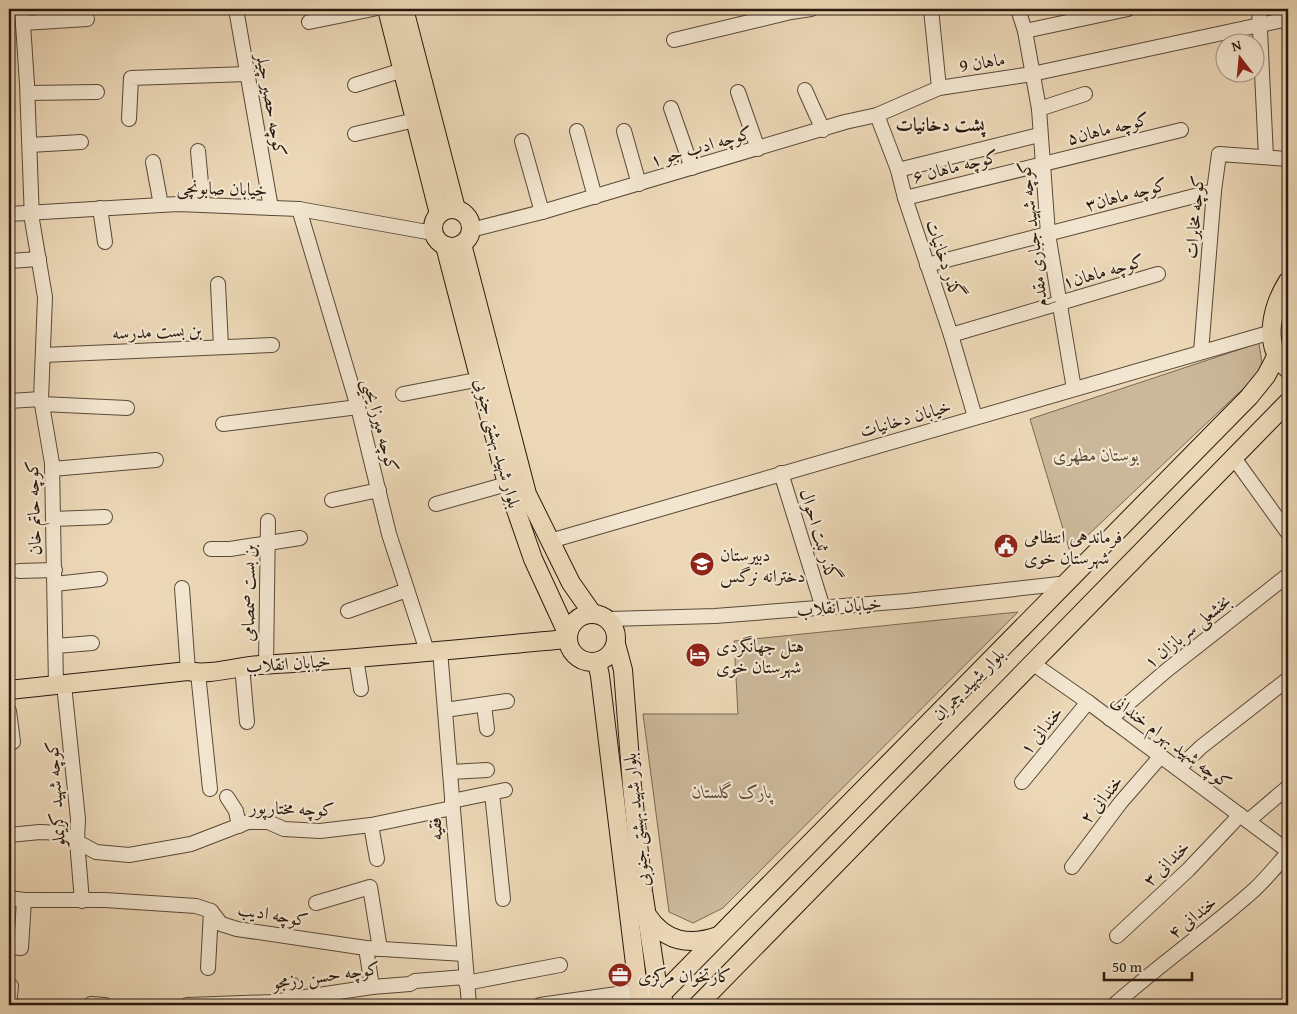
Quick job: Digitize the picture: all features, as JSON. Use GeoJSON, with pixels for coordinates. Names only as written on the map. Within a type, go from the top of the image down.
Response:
{"type":"FeatureCollection","features":[{"type":"Feature","properties":{"kind":"main road"},"geometry":{"type":"LineString","coordinates":[[387,9],[438,214]]}},
{"type":"Feature","properties":{"kind":"main road"},"geometry":{"type":"LineString","coordinates":[[404,9],[456,209]]}},
{"type":"Feature","properties":{"kind":"main road"},"geometry":{"type":"LineString","coordinates":[[456,209],[470,221],[466,237],[454,247],[439,240],[433,223],[438,214],[456,209]]}},
{"type":"Feature","properties":{"kind":"main road","name":"بلوار شهید بهشتی جنوبی"},"geometry":{"type":"LineString","coordinates":[[466,237],[527,494],[571,583],[592,613]]}},
{"type":"Feature","properties":{"kind":"main road","name":"بلوار شهید بهشتی جنوبی"},"geometry":{"type":"LineString","coordinates":[[439,240],[481,379],[507,484],[533,559],[568,637]]}},
{"type":"Feature","properties":{"kind":"main road"},"geometry":{"type":"LineString","coordinates":[[1283,362],[1273,344],[1272,318],[1276,304],[1288,281]]}},
{"type":"Feature","properties":{"kind":"main road","name":"بلوار شهید چمران"},"geometry":{"type":"LineString","coordinates":[[659,1002],[719,936],[1068,583],[1249,397],[1266,376],[1283,362]]}},
{"type":"Feature","properties":{"kind":"main road","name":"بلوار شهید چمران"},"geometry":{"type":"LineString","coordinates":[[698,1005],[1288,402]]}},
{"type":"Feature","properties":{"kind":"main road"},"geometry":{"type":"LineString","coordinates":[[548,593],[564,594],[569,590],[571,583]]}},
{"type":"Feature","properties":{"kind":"main road"},"geometry":{"type":"LineString","coordinates":[[592,613],[609,619],[616,631],[616,644],[609,656],[597,662],[589,662],[574,654],[568,637],[570,628],[578,617],[592,613]]}},
{"type":"Feature","properties":{"kind":"main road","name":"خیابان انقلاب"},"geometry":{"type":"LineString","coordinates":[[9,690],[242,666],[356,658],[568,637]]}},
{"type":"Feature","properties":{"kind":"main road","name":"بلوار شهید بهشتی جنوبی"},"geometry":{"type":"LineString","coordinates":[[616,644],[623,670],[632,786],[659,1002]]}},
{"type":"Feature","properties":{"kind":"main road","name":"بلوار شهید بهشتی جنوبی"},"geometry":{"type":"LineString","coordinates":[[597,662],[602,686],[639,998]]}},
{"type":"Feature","properties":{"kind":"main road"},"geometry":{"type":"LineString","coordinates":[[647,915],[664,933],[678,940],[694,942],[719,936]]}},
{"type":"Feature","properties":{"kind":"street","name":"کوچه حاتم خان"},"geometry":{"type":"LineString","coordinates":[[22,9],[28,93],[32,212],[45,297],[42,401],[52,469],[56,646],[60,685]]}},
{"type":"Feature","properties":{"kind":"street","name":"کوچه حصیر چیلر"},"geometry":{"type":"LineString","coordinates":[[236,9],[271,208]]}},
{"type":"Feature","properties":{"kind":"street"},"geometry":{"type":"LineString","coordinates":[[310,22],[373,9]]}},
{"type":"Feature","properties":{"kind":"street"},"geometry":{"type":"LineString","coordinates":[[674,40],[791,10],[811,9]]}},
{"type":"Feature","properties":{"kind":"street"},"geometry":{"type":"LineString","coordinates":[[931,9],[939,88]]}},
{"type":"Feature","properties":{"kind":"street","name":"کوچه شهید جباری مقدم"},"geometry":{"type":"LineString","coordinates":[[1018,9],[1025,31],[1039,109],[1039,135],[1048,234],[1074,389]]}},
{"type":"Feature","properties":{"kind":"street"},"geometry":{"type":"LineString","coordinates":[[1025,31],[1128,9]]}},
{"type":"Feature","properties":{"kind":"street"},"geometry":{"type":"LineString","coordinates":[[1259,9],[1266,158]]}},
{"type":"Feature","properties":{"kind":"street"},"geometry":{"type":"LineString","coordinates":[[23,23],[87,19]]}},
{"type":"Feature","properties":{"kind":"street","name":"ماهان 9"},"geometry":{"type":"LineString","coordinates":[[939,88],[1032,74],[1261,24],[1288,20]]}},
{"type":"Feature","properties":{"kind":"street"},"geometry":{"type":"LineString","coordinates":[[355,85],[403,70]]}},
{"type":"Feature","properties":{"kind":"street"},"geometry":{"type":"LineString","coordinates":[[129,120],[131,78],[248,74]]}},
{"type":"Feature","properties":{"kind":"street","name":"کوچه ادب جو ۱"},"geometry":{"type":"LineString","coordinates":[[466,237],[542,212],[824,130],[845,122],[877,115],[939,88]]}},
{"type":"Feature","properties":{"kind":"street"},"geometry":{"type":"LineString","coordinates":[[805,90],[824,130]]}},
{"type":"Feature","properties":{"kind":"street"},"geometry":{"type":"LineString","coordinates":[[28,93],[97,92]]}},
{"type":"Feature","properties":{"kind":"street"},"geometry":{"type":"LineString","coordinates":[[738,92],[758,149]]}},
{"type":"Feature","properties":{"kind":"street"},"geometry":{"type":"LineString","coordinates":[[1039,109],[1085,94]]}},
{"type":"Feature","properties":{"kind":"street"},"geometry":{"type":"LineString","coordinates":[[672,108],[692,168]]}},
{"type":"Feature","properties":{"kind":"street","name":"گذر دخانیات"},"geometry":{"type":"LineString","coordinates":[[877,115],[898,170],[905,198],[951,335],[975,417]]}},
{"type":"Feature","properties":{"kind":"street"},"geometry":{"type":"LineString","coordinates":[[355,134],[416,120]]}},
{"type":"Feature","properties":{"kind":"street","name":"کوچه ماهان۵"},"geometry":{"type":"LineString","coordinates":[[1043,163],[1181,130]]}},
{"type":"Feature","properties":{"kind":"street"},"geometry":{"type":"LineString","coordinates":[[577,131],[595,197]]}},
{"type":"Feature","properties":{"kind":"street"},"geometry":{"type":"LineString","coordinates":[[624,132],[639,184]]}},
{"type":"Feature","properties":{"kind":"street"},"geometry":{"type":"LineString","coordinates":[[898,170],[1039,135]]}},
{"type":"Feature","properties":{"kind":"street"},"geometry":{"type":"LineString","coordinates":[[522,140],[542,212]]}},
{"type":"Feature","properties":{"kind":"street"},"geometry":{"type":"LineString","coordinates":[[30,145],[81,142]]}},
{"type":"Feature","properties":{"kind":"street"},"geometry":{"type":"LineString","coordinates":[[198,151],[203,205]]}},
{"type":"Feature","properties":{"kind":"street","name":"کوچه مخابرات"},"geometry":{"type":"LineString","coordinates":[[1201,352],[1218,154],[1288,159]]}},
{"type":"Feature","properties":{"kind":"street"},"geometry":{"type":"LineString","coordinates":[[153,162],[161,205]]}},
{"type":"Feature","properties":{"kind":"street","name":"کوچه ماهان ۶"},"geometry":{"type":"LineString","coordinates":[[905,198],[1043,163]]}},
{"type":"Feature","properties":{"kind":"street","name":"کوچه ماهان۳"},"geometry":{"type":"LineString","coordinates":[[928,264],[1214,191]]}},
{"type":"Feature","properties":{"kind":"street","name":"خیابان صابونچی"},"geometry":{"type":"LineString","coordinates":[[9,214],[161,205],[299,209],[439,240]]}},
{"type":"Feature","properties":{"kind":"street"},"geometry":{"type":"LineString","coordinates":[[100,208],[105,242]]}},
{"type":"Feature","properties":{"kind":"street","name":"کوچه میرزا یحیی"},"geometry":{"type":"LineString","coordinates":[[299,209],[358,407],[390,534],[407,590],[433,651]]}},
{"type":"Feature","properties":{"kind":"street"},"geometry":{"type":"LineString","coordinates":[[9,261],[39,259]]}},
{"type":"Feature","properties":{"kind":"street","name":"کوچه ماهان۱"},"geometry":{"type":"LineString","coordinates":[[951,335],[1158,274]]}},
{"type":"Feature","properties":{"kind":"street"},"geometry":{"type":"LineString","coordinates":[[218,284],[221,347]]}},
{"type":"Feature","properties":{"kind":"street","name":"خیابان دخانیات"},"geometry":{"type":"LineString","coordinates":[[550,541],[1272,332]]}},
{"type":"Feature","properties":{"kind":"street","name":"بن بست مدرسه"},"geometry":{"type":"LineString","coordinates":[[43,354],[272,344]]}},
{"type":"Feature","properties":{"kind":"street"},"geometry":{"type":"LineString","coordinates":[[403,394],[481,379]]}},
{"type":"Feature","properties":{"kind":"street"},"geometry":{"type":"LineString","coordinates":[[9,401],[42,401],[128,408]]}},
{"type":"Feature","properties":{"kind":"street"},"geometry":{"type":"LineString","coordinates":[[223,424],[358,407]]}},
{"type":"Feature","properties":{"kind":"street"},"geometry":{"type":"LineString","coordinates":[[1234,458],[1288,533]]}},
{"type":"Feature","properties":{"kind":"street"},"geometry":{"type":"LineString","coordinates":[[52,469],[156,460]]}},
{"type":"Feature","properties":{"kind":"street","name":"گذر ثبت احوال"},"geometry":{"type":"LineString","coordinates":[[781,473],[823,608]]}},
{"type":"Feature","properties":{"kind":"street"},"geometry":{"type":"LineString","coordinates":[[436,504],[507,484]]}},
{"type":"Feature","properties":{"kind":"street"},"geometry":{"type":"LineString","coordinates":[[332,500],[379,490]]}},
{"type":"Feature","properties":{"kind":"street"},"geometry":{"type":"LineString","coordinates":[[53,519],[105,517]]}},
{"type":"Feature","properties":{"kind":"street","name":"بن بست صمصامی"},"geometry":{"type":"LineString","coordinates":[[266,665],[268,521]]}},
{"type":"Feature","properties":{"kind":"street"},"geometry":{"type":"LineString","coordinates":[[211,549],[230,549],[300,538]]}},
{"type":"Feature","properties":{"kind":"street"},"geometry":{"type":"LineString","coordinates":[[19,571],[55,577],[100,579]]}},
{"type":"Feature","properties":{"kind":"street","name":"بخشعلی سربازان ۱"},"geometry":{"type":"LineString","coordinates":[[1110,719],[1167,670],[1288,575]]}},
{"type":"Feature","properties":{"kind":"street","name":"خیابان انقلاب"},"geometry":{"type":"LineString","coordinates":[[609,619],[715,616],[823,608],[1068,583]]}},
{"type":"Feature","properties":{"kind":"street"},"geometry":{"type":"LineString","coordinates":[[182,588],[210,789]]}},
{"type":"Feature","properties":{"kind":"street"},"geometry":{"type":"LineString","coordinates":[[348,611],[407,590]]}},
{"type":"Feature","properties":{"kind":"street"},"geometry":{"type":"LineString","coordinates":[[56,646],[92,643]]}},
{"type":"Feature","properties":{"kind":"street","name":"فقیه"},"geometry":{"type":"LineString","coordinates":[[433,651],[444,710],[469,1005]]}},
{"type":"Feature","properties":{"kind":"street"},"geometry":{"type":"LineString","coordinates":[[356,658],[360,688]]}},
{"type":"Feature","properties":{"kind":"street","name":"کوچه شهید بهرام خندانی"},"geometry":{"type":"LineString","coordinates":[[1032,663],[1088,702],[1288,852]]}},
{"type":"Feature","properties":{"kind":"street"},"geometry":{"type":"LineString","coordinates":[[242,666],[247,722]]}},
{"type":"Feature","properties":{"kind":"street"},"geometry":{"type":"LineString","coordinates":[[1178,769],[1201,747],[1288,679]]}},
{"type":"Feature","properties":{"kind":"street","name":"کوچه شهید کریملو"},"geometry":{"type":"LineString","coordinates":[[60,685],[78,819],[76,841],[82,901]]}},
{"type":"Feature","properties":{"kind":"street"},"geometry":{"type":"LineString","coordinates":[[444,710],[507,701]]}},
{"type":"Feature","properties":{"kind":"street","name":"خندانی ۱"},"geometry":{"type":"LineString","coordinates":[[1022,782],[1088,702]]}},
{"type":"Feature","properties":{"kind":"street"},"geometry":{"type":"LineString","coordinates":[[484,704],[487,729]]}},
{"type":"Feature","properties":{"kind":"street"},"geometry":{"type":"LineString","coordinates":[[9,711],[13,742]]}},
{"type":"Feature","properties":{"kind":"street","name":"خندانی ۲"},"geometry":{"type":"LineString","coordinates":[[1072,867],[1121,802],[1160,756]]}},
{"type":"Feature","properties":{"kind":"street"},"geometry":{"type":"LineString","coordinates":[[450,772],[487,770]]}},
{"type":"Feature","properties":{"kind":"street","name":"خندانی ۳"},"geometry":{"type":"LineString","coordinates":[[1117,936],[1244,818],[1288,787]]}},
{"type":"Feature","properties":{"kind":"street","name":"کوچه مختارپور"},"geometry":{"type":"LineString","coordinates":[[9,835],[40,832],[61,833],[96,852],[129,855],[191,844],[248,822],[268,822],[284,828],[320,831],[371,825],[499,792],[503,899]]}},
{"type":"Feature","properties":{"kind":"street"},"geometry":{"type":"LineString","coordinates":[[227,797],[236,811],[239,826]]}},
{"type":"Feature","properties":{"kind":"street"},"geometry":{"type":"LineString","coordinates":[[371,825],[377,859]]}},
{"type":"Feature","properties":{"kind":"street","name":"خندانی ۴"},"geometry":{"type":"LineString","coordinates":[[1114,1005],[1256,888],[1288,852]]}},
{"type":"Feature","properties":{"kind":"street"},"geometry":{"type":"LineString","coordinates":[[316,903],[370,886],[373,949],[372,987]]}},
{"type":"Feature","properties":{"kind":"street","name":"کوچه ادیب"},"geometry":{"type":"LineString","coordinates":[[9,898],[24,900],[105,900],[196,906],[210,911],[221,924],[237,929],[373,949],[464,954]]}},
{"type":"Feature","properties":{"kind":"street"},"geometry":{"type":"LineString","coordinates":[[9,947],[21,948],[24,900]]}},
{"type":"Feature","properties":{"kind":"street"},"geometry":{"type":"LineString","coordinates":[[208,968],[210,911]]}},
{"type":"Feature","properties":{"kind":"street","name":"کوچه حسن رزمجو"},"geometry":{"type":"LineString","coordinates":[[186,1005],[291,1000],[372,987],[410,984],[415,981],[466,980],[560,965]]}},
{"type":"Feature","properties":{"kind":"street"},"geometry":{"type":"LineString","coordinates":[[291,1000],[293,985]]}},
{"type":"Feature","properties":{"kind":"street"},"geometry":{"type":"LineString","coordinates":[[9,1005],[11,986]]}},
{"type":"Feature","properties":{"kind":"street"},"geometry":{"type":"LineString","coordinates":[[540,1005],[639,998],[659,1002]]}},
{"type":"Feature","properties":{"kind":"green space","name":"بوستان مطهری"},"geometry":{"type":"Polygon","coordinates":[[[1259,343],[1263,370],[1070,552],[1030,419],[1259,343]]]}},
{"type":"Feature","properties":{"kind":"green space","name":"پارک گلستان"},"geometry":{"type":"Polygon","coordinates":[[[1018,612],[723,908],[693,923],[669,912],[643,714],[738,714],[734,641],[1018,612]]]}},
{"type":"Feature","properties":{"kind":"place","name":"فرماندهی انتظامی شهرستان خوی"},"geometry":{"type":"Point","coordinates":[1006,546]}},
{"type":"Feature","properties":{"kind":"place","name":"دبیرستان دخترانه نرگس"},"geometry":{"type":"Point","coordinates":[702,564]}},
{"type":"Feature","properties":{"kind":"place","name":"هتل جهانگردی شهرستان خوی"},"geometry":{"type":"Point","coordinates":[698,655]}},
{"type":"Feature","properties":{"kind":"place","name":"کارتخوان مرکزی"},"geometry":{"type":"Point","coordinates":[620,975]}},
{"type":"Feature","properties":{"kind":"district","name":"پشت دخانیات"},"geometry":{"type":"Point","coordinates":[940,124]}}]}
